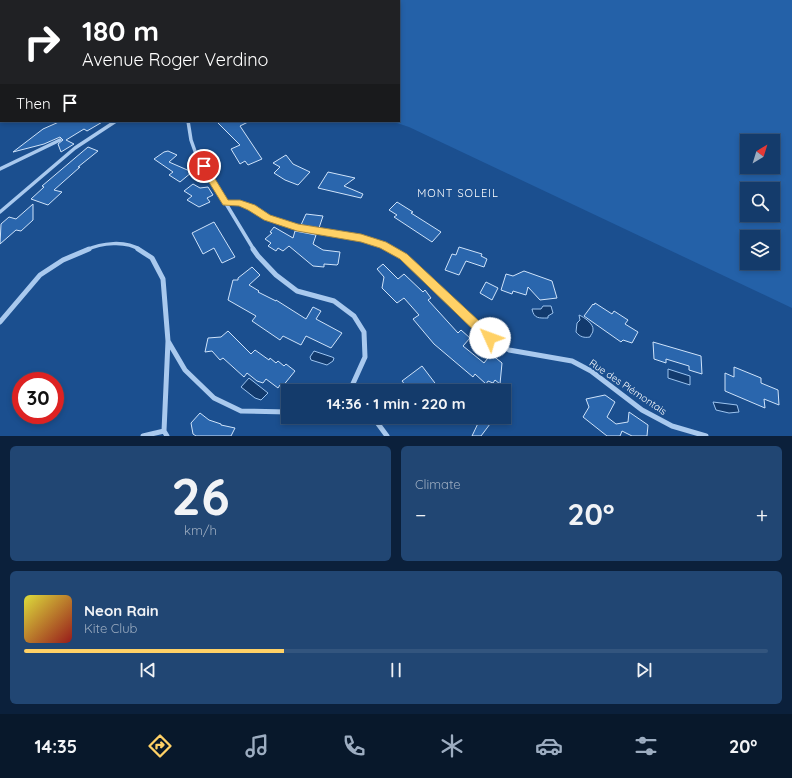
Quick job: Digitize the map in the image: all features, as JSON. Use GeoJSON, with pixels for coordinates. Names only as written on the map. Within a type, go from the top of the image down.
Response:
{"type":"FeatureCollection","features":[{"type":"Feature","properties":{"kind":"street"},"geometry":{"type":"LineString","coordinates":[[0,212],[74,148],[114,122]]}},
{"type":"Feature","properties":{"kind":"street"},"geometry":{"type":"LineString","coordinates":[[188,122],[191,140],[196,154],[258,256],[276,276],[297,291],[334,301],[354,316],[364,332],[365,357],[354,384]]}},
{"type":"Feature","properties":{"kind":"street"},"geometry":{"type":"LineString","coordinates":[[0,169],[60,140]]}},
{"type":"Feature","properties":{"kind":"street","name":"Rue des Piémontais"},"geometry":{"type":"LineString","coordinates":[[226,203],[240,203],[246,205],[267,217],[297,228],[361,238],[383,245],[403,256],[490,338],[509,350],[572,361],[591,371],[642,410],[672,426],[706,436]]}},
{"type":"Feature","properties":{"kind":"street"},"geometry":{"type":"LineString","coordinates":[[0,322],[40,275],[64,260],[90,248],[116,243],[136,247],[152,258],[163,279],[168,340],[165,433],[143,436]]}},
{"type":"Feature","properties":{"kind":"street"},"geometry":{"type":"LineString","coordinates":[[168,340],[185,370],[214,398],[241,411],[281,412]]}},
{"type":"Feature","properties":{"kind":"street"},"geometry":{"type":"LineString","coordinates":[[378,424],[387,436]]}},
{"type":"Feature","properties":{"kind":"shaded area"},"geometry":{"type":"Polygon","coordinates":[[[400,0],[792,0],[792,308],[409,127],[394,122],[400,122],[400,0]]]}},
{"type":"Feature","properties":{"kind":"shaded area"},"geometry":{"type":"Polygon","coordinates":[[[543,306],[551,306],[553,313],[548,316],[548,318],[537,317],[534,315],[532,309],[541,309],[543,306]]]}},
{"type":"Feature","properties":{"kind":"shaded area"},"geometry":{"type":"Polygon","coordinates":[[[579,315],[592,325],[593,331],[590,337],[582,337],[576,332],[577,323],[580,320],[579,315]]]}},
{"type":"Feature","properties":{"kind":"shaded area"},"geometry":{"type":"Polygon","coordinates":[[[314,351],[334,358],[333,361],[327,365],[311,360],[310,357],[314,351]]]}},
{"type":"Feature","properties":{"kind":"shaded area"},"geometry":{"type":"Polygon","coordinates":[[[668,369],[690,376],[690,385],[668,378],[668,369]]]}},
{"type":"Feature","properties":{"kind":"shaded area"},"geometry":{"type":"Polygon","coordinates":[[[249,378],[268,393],[261,400],[255,398],[241,387],[249,378]]]}},
{"type":"Feature","properties":{"kind":"shaded area"},"geometry":{"type":"Polygon","coordinates":[[[713,402],[737,405],[739,412],[729,413],[716,410],[713,402]]]}},
{"type":"Feature","properties":{"kind":"building"},"geometry":{"type":"Polygon","coordinates":[[[59,122],[102,122],[87,131],[84,129],[66,140],[74,144],[61,152],[58,144],[63,140],[60,137],[44,144],[13,152],[43,129],[59,122]]]}},
{"type":"Feature","properties":{"kind":"building"},"geometry":{"type":"Polygon","coordinates":[[[217,122],[248,122],[240,126],[262,159],[248,165],[245,161],[240,164],[231,149],[240,145],[217,122]]]}},
{"type":"Feature","properties":{"kind":"building"},"geometry":{"type":"Polygon","coordinates":[[[88,147],[98,151],[78,167],[80,167],[54,190],[62,192],[48,205],[31,199],[44,187],[42,186],[88,147]]]}},
{"type":"Feature","properties":{"kind":"building"},"geometry":{"type":"Polygon","coordinates":[[[168,151],[177,155],[169,162],[192,172],[180,182],[169,175],[173,172],[154,159],[168,151]]]}},
{"type":"Feature","properties":{"kind":"building"},"geometry":{"type":"Polygon","coordinates":[[[286,155],[293,164],[310,172],[298,185],[285,180],[274,173],[280,167],[273,163],[286,155]]]}},
{"type":"Feature","properties":{"kind":"building"},"geometry":{"type":"Polygon","coordinates":[[[328,172],[355,178],[344,186],[363,194],[361,198],[318,188],[328,172]]]}},
{"type":"Feature","properties":{"kind":"building"},"geometry":{"type":"Polygon","coordinates":[[[193,184],[200,188],[208,187],[213,195],[207,198],[210,202],[199,207],[187,200],[192,196],[184,191],[193,184]]]}},
{"type":"Feature","properties":{"kind":"building"},"geometry":{"type":"Polygon","coordinates":[[[397,202],[413,212],[411,213],[441,232],[432,242],[394,217],[397,215],[389,210],[397,202]]]}},
{"type":"Feature","properties":{"kind":"building"},"geometry":{"type":"Polygon","coordinates":[[[33,204],[33,220],[21,231],[16,230],[0,244],[1,224],[9,217],[16,219],[33,204]]]}},
{"type":"Feature","properties":{"kind":"building"},"geometry":{"type":"Polygon","coordinates":[[[306,214],[323,216],[319,228],[301,225],[306,214]]]}},
{"type":"Feature","properties":{"kind":"building"},"geometry":{"type":"Polygon","coordinates":[[[214,222],[235,257],[222,263],[214,248],[203,254],[192,233],[214,222]]]}},
{"type":"Feature","properties":{"kind":"building"},"geometry":{"type":"Polygon","coordinates":[[[274,227],[293,238],[295,231],[316,235],[313,244],[323,250],[340,252],[338,264],[324,264],[324,267],[313,266],[289,246],[283,251],[278,248],[276,251],[268,246],[271,243],[265,239],[272,233],[270,232],[274,227]]]}},
{"type":"Feature","properties":{"kind":"building"},"geometry":{"type":"Polygon","coordinates":[[[459,247],[482,254],[481,256],[487,259],[484,267],[466,261],[459,275],[445,270],[452,254],[456,255],[459,247]]]}},
{"type":"Feature","properties":{"kind":"building"},"geometry":{"type":"Polygon","coordinates":[[[383,264],[398,279],[404,274],[423,292],[425,290],[431,298],[428,300],[458,333],[461,330],[470,338],[463,346],[484,363],[491,354],[502,363],[500,384],[495,380],[493,383],[488,381],[486,384],[475,374],[473,377],[434,344],[413,319],[419,315],[404,298],[397,303],[382,288],[384,277],[377,269],[383,264]]]}},
{"type":"Feature","properties":{"kind":"building"},"geometry":{"type":"Polygon","coordinates":[[[252,267],[260,275],[249,285],[259,291],[258,292],[276,300],[306,319],[313,307],[321,311],[316,319],[342,333],[331,348],[306,336],[301,345],[283,336],[280,340],[252,321],[256,316],[228,300],[233,280],[238,280],[238,278],[252,267]]]}},
{"type":"Feature","properties":{"kind":"building"},"geometry":{"type":"Polygon","coordinates":[[[524,271],[552,281],[557,298],[540,300],[528,287],[526,295],[513,291],[512,294],[501,290],[506,274],[513,276],[524,271]]]}},
{"type":"Feature","properties":{"kind":"building"},"geometry":{"type":"Polygon","coordinates":[[[486,282],[498,288],[492,300],[480,293],[486,282]]]}},
{"type":"Feature","properties":{"kind":"building"},"geometry":{"type":"Polygon","coordinates":[[[595,303],[612,314],[614,311],[628,320],[625,324],[638,332],[632,343],[623,340],[621,342],[584,316],[595,303]]]}},
{"type":"Feature","properties":{"kind":"building"},"geometry":{"type":"Polygon","coordinates":[[[228,331],[251,354],[255,350],[269,360],[270,358],[276,363],[278,361],[284,366],[286,364],[295,371],[284,384],[281,384],[278,388],[266,379],[263,383],[257,381],[247,373],[244,377],[223,358],[220,360],[212,351],[205,352],[208,338],[221,337],[228,331]]]}},
{"type":"Feature","properties":{"kind":"building"},"geometry":{"type":"Polygon","coordinates":[[[653,342],[701,356],[702,374],[689,370],[689,366],[666,359],[666,363],[654,359],[653,342]]]}},
{"type":"Feature","properties":{"kind":"building"},"geometry":{"type":"Polygon","coordinates":[[[422,366],[436,384],[404,384],[402,381],[422,366]]]}},
{"type":"Feature","properties":{"kind":"building"},"geometry":{"type":"Polygon","coordinates":[[[734,367],[761,378],[761,383],[778,390],[779,405],[764,399],[765,408],[725,391],[725,373],[734,377],[734,367]]]}},
{"type":"Feature","properties":{"kind":"building"},"geometry":{"type":"Polygon","coordinates":[[[605,395],[615,402],[607,417],[616,424],[628,422],[629,412],[648,425],[647,436],[632,436],[622,431],[620,436],[607,436],[583,417],[589,407],[586,399],[605,395]]]}},
{"type":"Feature","properties":{"kind":"building"},"geometry":{"type":"Polygon","coordinates":[[[200,413],[209,420],[221,425],[235,428],[231,436],[196,436],[193,434],[191,423],[200,413]]]}},
{"type":"Feature","properties":{"kind":"building"},"geometry":{"type":"Polygon","coordinates":[[[478,424],[490,424],[481,436],[472,436],[478,424]]]}},
{"type":"Feature","properties":{"kind":"district","name":"MONT SOLEIL"},"geometry":{"type":"Point","coordinates":[458,193]}},
{"type":"Feature","properties":{"kind":"route"},"geometry":{"type":"LineString","coordinates":[[204,166],[226,203],[240,203],[251,207],[267,217],[297,228],[361,238],[383,245],[403,256],[490,338]]}}]}
